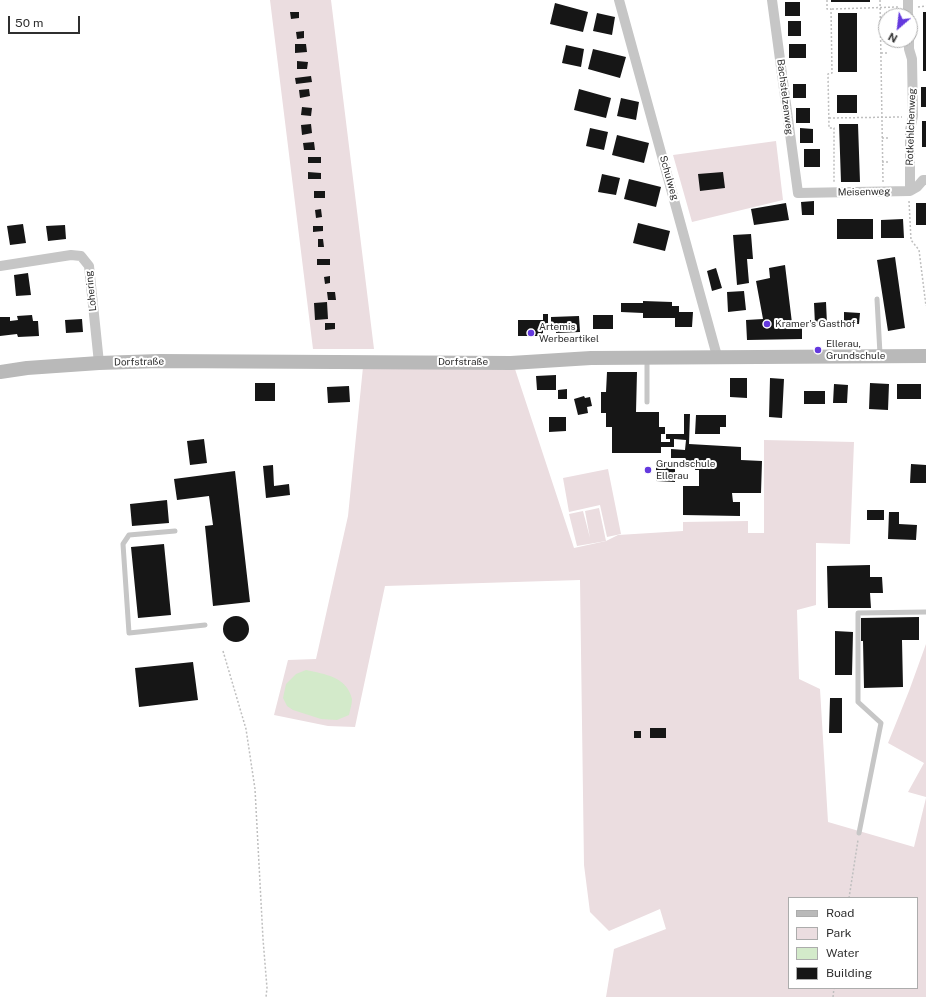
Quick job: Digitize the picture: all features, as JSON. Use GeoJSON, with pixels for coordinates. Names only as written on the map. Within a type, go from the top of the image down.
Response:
{"type":"FeatureCollection","features":[{"type":"Feature","properties":{"kind":"street","name":"Schulweg"},"geometry":{"type":"LineString","coordinates":[[619,0],[718,356]]}},
{"type":"Feature","properties":{"kind":"street","name":"Bachstelzenweg"},"geometry":{"type":"LineString","coordinates":[[772,0],[798,193]]}},
{"type":"Feature","properties":{"kind":"street","name":"Rotkehlchenweg"},"geometry":{"type":"LineString","coordinates":[[909,48],[912,59],[913,116],[910,130],[910,191]]}},
{"type":"Feature","properties":{"kind":"street"},"geometry":{"type":"LineString","coordinates":[[910,191],[917,187],[923,180],[926,180]]}},
{"type":"Feature","properties":{"kind":"street","name":"Meisenweg"},"geometry":{"type":"LineString","coordinates":[[798,193],[910,191]]}},
{"type":"Feature","properties":{"kind":"street","name":"Lohering"},"geometry":{"type":"LineString","coordinates":[[0,266],[71,255],[81,256],[88,266],[99,363]]}},
{"type":"Feature","properties":{"kind":"street","name":"Dorfstraße"},"geometry":{"type":"LineString","coordinates":[[0,372],[27,368],[99,363],[159,361],[511,363],[591,358],[718,356],[926,356]]}},
{"type":"Feature","properties":{"kind":"lane"},"geometry":{"type":"LineString","coordinates":[[877,299],[880,356]]}},
{"type":"Feature","properties":{"kind":"lane"},"geometry":{"type":"LineString","coordinates":[[647,358],[647,402]]}},
{"type":"Feature","properties":{"kind":"lane"},"geometry":{"type":"LineString","coordinates":[[175,531],[129,535],[123,544],[130,633],[206,625]]}},
{"type":"Feature","properties":{"kind":"lane"},"geometry":{"type":"LineString","coordinates":[[859,833],[881,723],[858,702],[858,613],[926,612]]}},
{"type":"Feature","properties":{"kind":"path"},"geometry":{"type":"LineString","coordinates":[[827,0],[827,9],[880,7],[908,8],[926,6]]}},
{"type":"Feature","properties":{"kind":"path"},"geometry":{"type":"LineString","coordinates":[[880,0],[880,7]]}},
{"type":"Feature","properties":{"kind":"path"},"geometry":{"type":"LineString","coordinates":[[831,9],[832,73],[828,74],[829,128],[834,128],[834,193]]}},
{"type":"Feature","properties":{"kind":"path"},"geometry":{"type":"LineString","coordinates":[[881,48],[883,192]]}},
{"type":"Feature","properties":{"kind":"path"},"geometry":{"type":"LineString","coordinates":[[881,53],[888,53]]}},
{"type":"Feature","properties":{"kind":"path"},"geometry":{"type":"LineString","coordinates":[[829,118],[913,116]]}},
{"type":"Feature","properties":{"kind":"path"},"geometry":{"type":"LineString","coordinates":[[882,138],[889,138]]}},
{"type":"Feature","properties":{"kind":"path"},"geometry":{"type":"LineString","coordinates":[[882,162],[890,162]]}},
{"type":"Feature","properties":{"kind":"path"},"geometry":{"type":"LineString","coordinates":[[910,191],[911,240],[919,250],[926,306]]}},
{"type":"Feature","properties":{"kind":"path"},"geometry":{"type":"LineString","coordinates":[[223,651],[246,729],[255,789],[267,988],[266,997]]}},
{"type":"Feature","properties":{"kind":"path"},"geometry":{"type":"LineString","coordinates":[[849,897],[859,833]]}},
{"type":"Feature","properties":{"kind":"green space"},"geometry":{"type":"Polygon","coordinates":[[[270,0],[331,0],[374,349],[313,349],[270,0]]]}},
{"type":"Feature","properties":{"kind":"green space"},"geometry":{"type":"Polygon","coordinates":[[[776,141],[783,200],[692,222],[673,155],[776,141]]]}},
{"type":"Feature","properties":{"kind":"green space"},"geometry":{"type":"Polygon","coordinates":[[[514,366],[574,548],[606,541],[618,535],[683,531],[683,522],[748,521],[748,533],[764,533],[764,440],[854,442],[850,544],[816,543],[816,605],[797,610],[799,679],[820,689],[828,822],[914,847],[926,798],[926,997],[606,997],[614,949],[666,929],[660,909],[609,931],[590,912],[584,865],[580,580],[385,586],[355,727],[328,726],[274,715],[288,660],[316,659],[348,516],[363,367],[514,366]]]}},
{"type":"Feature","properties":{"kind":"green space"},"geometry":{"type":"Polygon","coordinates":[[[608,469],[621,534],[607,537],[600,505],[569,512],[563,478],[608,469]]]}},
{"type":"Feature","properties":{"kind":"green space"},"geometry":{"type":"Polygon","coordinates":[[[599,508],[606,541],[577,546],[569,514],[583,511],[590,538],[585,511],[599,508]]]}},
{"type":"Feature","properties":{"kind":"green space"},"geometry":{"type":"Polygon","coordinates":[[[926,644],[926,797],[908,792],[924,763],[888,743],[926,644]]]}},
{"type":"Feature","properties":{"kind":"water"},"geometry":{"type":"Polygon","coordinates":[[[306,670],[328,675],[340,681],[345,686],[352,699],[349,715],[337,720],[321,719],[293,710],[287,706],[283,698],[286,684],[296,674],[306,670]]]}},
{"type":"Feature","properties":{"kind":"building"},"geometry":{"type":"Polygon","coordinates":[[[831,0],[870,0],[870,2],[831,2],[831,0]]]}},
{"type":"Feature","properties":{"kind":"building"},"geometry":{"type":"Polygon","coordinates":[[[785,2],[800,2],[800,16],[785,16],[785,2]]]}},
{"type":"Feature","properties":{"kind":"building"},"geometry":{"type":"Polygon","coordinates":[[[555,3],[588,12],[583,32],[550,24],[555,3]]]}},
{"type":"Feature","properties":{"kind":"building"},"geometry":{"type":"Polygon","coordinates":[[[290,12],[299,12],[299,18],[291,19],[290,12]]]}},
{"type":"Feature","properties":{"kind":"building"},"geometry":{"type":"Polygon","coordinates":[[[923,12],[926,12],[926,71],[923,71],[923,12]]]}},
{"type":"Feature","properties":{"kind":"building"},"geometry":{"type":"Polygon","coordinates":[[[597,13],[615,17],[612,35],[593,31],[597,13]]]}},
{"type":"Feature","properties":{"kind":"building"},"geometry":{"type":"Polygon","coordinates":[[[838,13],[857,13],[857,72],[838,72],[838,13]]]}},
{"type":"Feature","properties":{"kind":"building"},"geometry":{"type":"Polygon","coordinates":[[[788,21],[801,21],[801,36],[788,36],[788,21]]]}},
{"type":"Feature","properties":{"kind":"building"},"geometry":{"type":"Polygon","coordinates":[[[304,31],[304,38],[297,39],[296,32],[304,31]]]}},
{"type":"Feature","properties":{"kind":"building"},"geometry":{"type":"Polygon","coordinates":[[[295,44],[306,44],[307,52],[295,53],[295,44]]]}},
{"type":"Feature","properties":{"kind":"building"},"geometry":{"type":"Polygon","coordinates":[[[789,44],[806,44],[806,58],[789,58],[789,44]]]}},
{"type":"Feature","properties":{"kind":"building"},"geometry":{"type":"Polygon","coordinates":[[[566,45],[584,49],[581,67],[562,63],[566,45]]]}},
{"type":"Feature","properties":{"kind":"building"},"geometry":{"type":"Polygon","coordinates":[[[593,49],[626,57],[620,78],[588,69],[593,49]]]}},
{"type":"Feature","properties":{"kind":"building"},"geometry":{"type":"Polygon","coordinates":[[[297,61],[308,62],[307,69],[297,69],[297,61]]]}},
{"type":"Feature","properties":{"kind":"building"},"geometry":{"type":"Polygon","coordinates":[[[311,76],[312,82],[296,84],[295,78],[311,76]]]}},
{"type":"Feature","properties":{"kind":"building"},"geometry":{"type":"Polygon","coordinates":[[[793,84],[806,84],[806,98],[793,98],[793,84]]]}},
{"type":"Feature","properties":{"kind":"building"},"geometry":{"type":"Polygon","coordinates":[[[921,87],[926,87],[926,107],[921,107],[921,87]]]}},
{"type":"Feature","properties":{"kind":"building"},"geometry":{"type":"Polygon","coordinates":[[[309,89],[310,96],[300,98],[299,90],[309,89]]]}},
{"type":"Feature","properties":{"kind":"building"},"geometry":{"type":"Polygon","coordinates":[[[579,89],[611,98],[606,118],[574,110],[579,89]]]}},
{"type":"Feature","properties":{"kind":"building"},"geometry":{"type":"Polygon","coordinates":[[[837,95],[857,95],[857,113],[837,113],[837,95]]]}},
{"type":"Feature","properties":{"kind":"building"},"geometry":{"type":"Polygon","coordinates":[[[621,98],[639,102],[636,120],[617,116],[621,98]]]}},
{"type":"Feature","properties":{"kind":"building"},"geometry":{"type":"Polygon","coordinates":[[[302,107],[312,108],[311,116],[301,115],[302,107]]]}},
{"type":"Feature","properties":{"kind":"building"},"geometry":{"type":"Polygon","coordinates":[[[796,108],[810,108],[810,123],[796,123],[796,108]]]}},
{"type":"Feature","properties":{"kind":"building"},"geometry":{"type":"Polygon","coordinates":[[[922,121],[926,121],[926,147],[922,147],[922,121]]]}},
{"type":"Feature","properties":{"kind":"building"},"geometry":{"type":"Polygon","coordinates":[[[311,124],[312,133],[302,135],[301,125],[311,124]]]}},
{"type":"Feature","properties":{"kind":"building"},"geometry":{"type":"Polygon","coordinates":[[[839,124],[858,124],[860,182],[841,182],[839,124]]]}},
{"type":"Feature","properties":{"kind":"building"},"geometry":{"type":"Polygon","coordinates":[[[590,128],[608,132],[604,150],[586,146],[590,128]]]}},
{"type":"Feature","properties":{"kind":"building"},"geometry":{"type":"Polygon","coordinates":[[[800,128],[813,129],[813,143],[800,143],[800,128]]]}},
{"type":"Feature","properties":{"kind":"building"},"geometry":{"type":"Polygon","coordinates":[[[617,135],[649,143],[644,163],[612,155],[617,135]]]}},
{"type":"Feature","properties":{"kind":"building"},"geometry":{"type":"Polygon","coordinates":[[[314,142],[315,150],[304,150],[303,143],[314,142]]]}},
{"type":"Feature","properties":{"kind":"building"},"geometry":{"type":"Polygon","coordinates":[[[804,149],[820,149],[820,167],[804,167],[804,149]]]}},
{"type":"Feature","properties":{"kind":"building"},"geometry":{"type":"Polygon","coordinates":[[[308,157],[321,157],[321,163],[308,163],[308,157]]]}},
{"type":"Feature","properties":{"kind":"building"},"geometry":{"type":"Polygon","coordinates":[[[308,172],[321,173],[321,179],[308,179],[308,172]]]}},
{"type":"Feature","properties":{"kind":"building"},"geometry":{"type":"Polygon","coordinates":[[[723,172],[725,188],[700,191],[698,174],[723,172]]]}},
{"type":"Feature","properties":{"kind":"building"},"geometry":{"type":"Polygon","coordinates":[[[602,174],[620,178],[616,195],[598,192],[602,174]]]}},
{"type":"Feature","properties":{"kind":"building"},"geometry":{"type":"Polygon","coordinates":[[[629,179],[661,187],[656,207],[624,199],[629,179]]]}},
{"type":"Feature","properties":{"kind":"building"},"geometry":{"type":"Polygon","coordinates":[[[314,191],[325,191],[325,198],[314,198],[314,191]]]}},
{"type":"Feature","properties":{"kind":"building"},"geometry":{"type":"Polygon","coordinates":[[[814,201],[814,215],[802,215],[801,202],[814,201]]]}},
{"type":"Feature","properties":{"kind":"building"},"geometry":{"type":"Polygon","coordinates":[[[786,203],[789,220],[754,225],[751,209],[786,203]]]}},
{"type":"Feature","properties":{"kind":"building"},"geometry":{"type":"Polygon","coordinates":[[[916,203],[926,203],[926,225],[916,225],[916,203]]]}},
{"type":"Feature","properties":{"kind":"building"},"geometry":{"type":"Polygon","coordinates":[[[321,209],[322,217],[316,218],[315,210],[321,209]]]}},
{"type":"Feature","properties":{"kind":"building"},"geometry":{"type":"Polygon","coordinates":[[[837,219],[873,219],[873,239],[837,239],[837,219]]]}},
{"type":"Feature","properties":{"kind":"building"},"geometry":{"type":"Polygon","coordinates":[[[903,219],[904,238],[881,238],[881,220],[903,219]]]}},
{"type":"Feature","properties":{"kind":"building"},"geometry":{"type":"Polygon","coordinates":[[[638,223],[670,231],[665,251],[633,243],[638,223]]]}},
{"type":"Feature","properties":{"kind":"building"},"geometry":{"type":"Polygon","coordinates":[[[23,224],[26,243],[10,245],[7,226],[23,224]]]}},
{"type":"Feature","properties":{"kind":"building"},"geometry":{"type":"Polygon","coordinates":[[[65,225],[66,239],[48,241],[46,226],[65,225]]]}},
{"type":"Feature","properties":{"kind":"building"},"geometry":{"type":"Polygon","coordinates":[[[313,226],[323,226],[323,231],[313,232],[313,226]]]}},
{"type":"Feature","properties":{"kind":"building"},"geometry":{"type":"Polygon","coordinates":[[[751,234],[753,259],[747,259],[749,283],[737,285],[733,235],[751,234]]]}},
{"type":"Feature","properties":{"kind":"building"},"geometry":{"type":"Polygon","coordinates":[[[318,239],[323,239],[324,247],[318,247],[318,239]]]}},
{"type":"Feature","properties":{"kind":"building"},"geometry":{"type":"Polygon","coordinates":[[[895,257],[905,328],[888,331],[877,260],[895,257]]]}},
{"type":"Feature","properties":{"kind":"building"},"geometry":{"type":"Polygon","coordinates":[[[317,259],[330,259],[330,265],[317,265],[317,259]]]}},
{"type":"Feature","properties":{"kind":"building"},"geometry":{"type":"Polygon","coordinates":[[[785,265],[792,323],[802,322],[802,339],[747,340],[746,320],[763,319],[756,281],[770,278],[769,268],[785,265]]]}},
{"type":"Feature","properties":{"kind":"building"},"geometry":{"type":"Polygon","coordinates":[[[716,268],[722,288],[712,291],[707,271],[716,268]]]}},
{"type":"Feature","properties":{"kind":"building"},"geometry":{"type":"Polygon","coordinates":[[[28,273],[31,295],[16,296],[14,275],[28,273]]]}},
{"type":"Feature","properties":{"kind":"building"},"geometry":{"type":"Polygon","coordinates":[[[330,276],[330,283],[325,284],[324,277],[330,276]]]}},
{"type":"Feature","properties":{"kind":"building"},"geometry":{"type":"Polygon","coordinates":[[[744,291],[746,310],[728,312],[727,292],[744,291]]]}},
{"type":"Feature","properties":{"kind":"building"},"geometry":{"type":"Polygon","coordinates":[[[327,292],[335,292],[336,300],[328,300],[327,292]]]}},
{"type":"Feature","properties":{"kind":"building"},"geometry":{"type":"Polygon","coordinates":[[[643,301],[672,302],[672,306],[679,306],[679,312],[693,312],[692,327],[675,327],[675,318],[643,318],[643,313],[621,312],[621,303],[643,303],[643,301]]]}},
{"type":"Feature","properties":{"kind":"building"},"geometry":{"type":"Polygon","coordinates":[[[327,302],[328,319],[315,320],[314,303],[327,302]]]}},
{"type":"Feature","properties":{"kind":"building"},"geometry":{"type":"Polygon","coordinates":[[[826,302],[827,324],[815,325],[814,303],[826,302]]]}},
{"type":"Feature","properties":{"kind":"building"},"geometry":{"type":"Polygon","coordinates":[[[844,312],[860,313],[859,324],[844,323],[844,312]]]}},
{"type":"Feature","properties":{"kind":"building"},"geometry":{"type":"Polygon","coordinates":[[[543,314],[548,314],[548,327],[543,327],[543,336],[518,336],[518,320],[543,320],[543,314]]]}},
{"type":"Feature","properties":{"kind":"building"},"geometry":{"type":"Polygon","coordinates":[[[32,315],[33,321],[38,321],[39,336],[18,337],[17,334],[0,336],[0,317],[10,317],[10,321],[18,320],[17,316],[32,315]]]}},
{"type":"Feature","properties":{"kind":"building"},"geometry":{"type":"Polygon","coordinates":[[[593,315],[613,315],[613,329],[593,329],[593,315]]]}},
{"type":"Feature","properties":{"kind":"building"},"geometry":{"type":"Polygon","coordinates":[[[579,316],[580,332],[556,333],[556,327],[551,327],[551,317],[579,316]]]}},
{"type":"Feature","properties":{"kind":"building"},"geometry":{"type":"Polygon","coordinates":[[[82,319],[83,332],[66,333],[65,320],[82,319]]]}},
{"type":"Feature","properties":{"kind":"building"},"geometry":{"type":"Polygon","coordinates":[[[325,323],[335,323],[335,329],[325,330],[325,323]]]}},
{"type":"Feature","properties":{"kind":"building"},"geometry":{"type":"Polygon","coordinates":[[[607,372],[637,372],[636,412],[659,412],[659,427],[665,427],[665,434],[661,434],[661,442],[670,442],[670,439],[666,439],[666,434],[684,434],[684,414],[690,414],[689,444],[741,447],[741,460],[762,461],[761,493],[732,493],[733,502],[740,502],[740,516],[683,515],[683,486],[699,486],[699,470],[695,470],[696,464],[685,464],[685,458],[671,458],[671,449],[685,450],[686,440],[674,439],[674,447],[661,447],[661,453],[612,453],[612,427],[606,427],[606,413],[601,413],[601,392],[606,392],[607,372]]]}},
{"type":"Feature","properties":{"kind":"building"},"geometry":{"type":"Polygon","coordinates":[[[556,375],[556,390],[537,390],[536,376],[556,375]]]}},
{"type":"Feature","properties":{"kind":"building"},"geometry":{"type":"Polygon","coordinates":[[[730,378],[747,378],[747,398],[730,397],[730,378]]]}},
{"type":"Feature","properties":{"kind":"building"},"geometry":{"type":"Polygon","coordinates":[[[770,378],[784,379],[782,418],[769,417],[770,378]]]}},
{"type":"Feature","properties":{"kind":"building"},"geometry":{"type":"Polygon","coordinates":[[[255,383],[275,383],[275,401],[255,401],[255,383]]]}},
{"type":"Feature","properties":{"kind":"building"},"geometry":{"type":"Polygon","coordinates":[[[870,383],[889,384],[888,410],[869,409],[870,383]]]}},
{"type":"Feature","properties":{"kind":"building"},"geometry":{"type":"Polygon","coordinates":[[[834,384],[848,385],[847,403],[833,403],[834,384]]]}},
{"type":"Feature","properties":{"kind":"building"},"geometry":{"type":"Polygon","coordinates":[[[897,384],[921,384],[921,399],[897,399],[897,384]]]}},
{"type":"Feature","properties":{"kind":"building"},"geometry":{"type":"Polygon","coordinates":[[[349,386],[350,402],[328,403],[327,387],[349,386]]]}},
{"type":"Feature","properties":{"kind":"building"},"geometry":{"type":"Polygon","coordinates":[[[567,389],[567,399],[558,399],[558,390],[567,389]]]}},
{"type":"Feature","properties":{"kind":"building"},"geometry":{"type":"Polygon","coordinates":[[[804,391],[825,391],[825,404],[804,404],[804,391]]]}},
{"type":"Feature","properties":{"kind":"building"},"geometry":{"type":"Polygon","coordinates":[[[584,396],[585,398],[590,397],[592,406],[587,407],[588,413],[578,415],[574,399],[584,396]]]}},
{"type":"Feature","properties":{"kind":"building"},"geometry":{"type":"Polygon","coordinates":[[[696,415],[726,415],[726,427],[720,427],[720,434],[695,434],[696,415]]]}},
{"type":"Feature","properties":{"kind":"building"},"geometry":{"type":"Polygon","coordinates":[[[549,417],[566,417],[566,431],[549,432],[549,417]]]}},
{"type":"Feature","properties":{"kind":"building"},"geometry":{"type":"Polygon","coordinates":[[[204,439],[207,463],[190,465],[187,441],[204,439]]]}},
{"type":"Feature","properties":{"kind":"building"},"geometry":{"type":"Polygon","coordinates":[[[656,463],[675,463],[675,482],[656,481],[656,463]]]}},
{"type":"Feature","properties":{"kind":"building"},"geometry":{"type":"Polygon","coordinates":[[[911,464],[926,465],[926,483],[910,483],[911,464]]]}},
{"type":"Feature","properties":{"kind":"building"},"geometry":{"type":"Polygon","coordinates":[[[273,465],[274,486],[289,484],[290,495],[266,498],[263,466],[273,465]]]}},
{"type":"Feature","properties":{"kind":"building"},"geometry":{"type":"Polygon","coordinates":[[[235,471],[250,602],[213,606],[205,526],[213,525],[209,496],[177,500],[174,479],[235,471]]]}},
{"type":"Feature","properties":{"kind":"building"},"geometry":{"type":"Polygon","coordinates":[[[167,500],[169,523],[132,526],[130,504],[167,500]]]}},
{"type":"Feature","properties":{"kind":"building"},"geometry":{"type":"Polygon","coordinates":[[[867,510],[884,510],[884,520],[867,520],[867,510]]]}},
{"type":"Feature","properties":{"kind":"building"},"geometry":{"type":"Polygon","coordinates":[[[889,512],[899,512],[899,524],[917,525],[916,540],[888,539],[889,512]]]}},
{"type":"Feature","properties":{"kind":"building"},"geometry":{"type":"Polygon","coordinates":[[[164,544],[171,615],[138,618],[131,547],[164,544]]]}},
{"type":"Feature","properties":{"kind":"building"},"geometry":{"type":"Polygon","coordinates":[[[870,565],[870,577],[882,577],[883,593],[870,593],[871,608],[828,608],[827,566],[870,565]]]}},
{"type":"Feature","properties":{"kind":"building"},"geometry":{"type":"Polygon","coordinates":[[[236,616],[245,620],[249,629],[245,638],[236,642],[227,638],[223,629],[227,620],[236,616]]]}},
{"type":"Feature","properties":{"kind":"building"},"geometry":{"type":"Polygon","coordinates":[[[919,617],[919,640],[902,640],[903,687],[864,688],[861,618],[919,617]]]}},
{"type":"Feature","properties":{"kind":"building"},"geometry":{"type":"Polygon","coordinates":[[[835,631],[853,632],[852,675],[835,675],[835,631]]]}},
{"type":"Feature","properties":{"kind":"building"},"geometry":{"type":"Polygon","coordinates":[[[193,662],[198,700],[139,707],[135,668],[193,662]]]}},
{"type":"Feature","properties":{"kind":"building"},"geometry":{"type":"Polygon","coordinates":[[[830,698],[842,698],[842,733],[829,733],[830,698]]]}},
{"type":"Feature","properties":{"kind":"building"},"geometry":{"type":"Polygon","coordinates":[[[650,728],[666,728],[666,738],[650,738],[650,728]]]}},
{"type":"Feature","properties":{"kind":"building"},"geometry":{"type":"Polygon","coordinates":[[[634,731],[641,731],[641,738],[634,738],[634,731]]]}},
{"type":"Feature","properties":{"kind":"place","name":"Kramer's Gasthof"},"geometry":{"type":"Point","coordinates":[767,324]}},
{"type":"Feature","properties":{"kind":"place","name":"Artemis Werbeartikel"},"geometry":{"type":"Point","coordinates":[531,333]}},
{"type":"Feature","properties":{"kind":"place","name":"Ellerau, Grundschule"},"geometry":{"type":"Point","coordinates":[818,350]}},
{"type":"Feature","properties":{"kind":"place","name":"Grundschule Ellerau"},"geometry":{"type":"Point","coordinates":[648,470]}}]}
